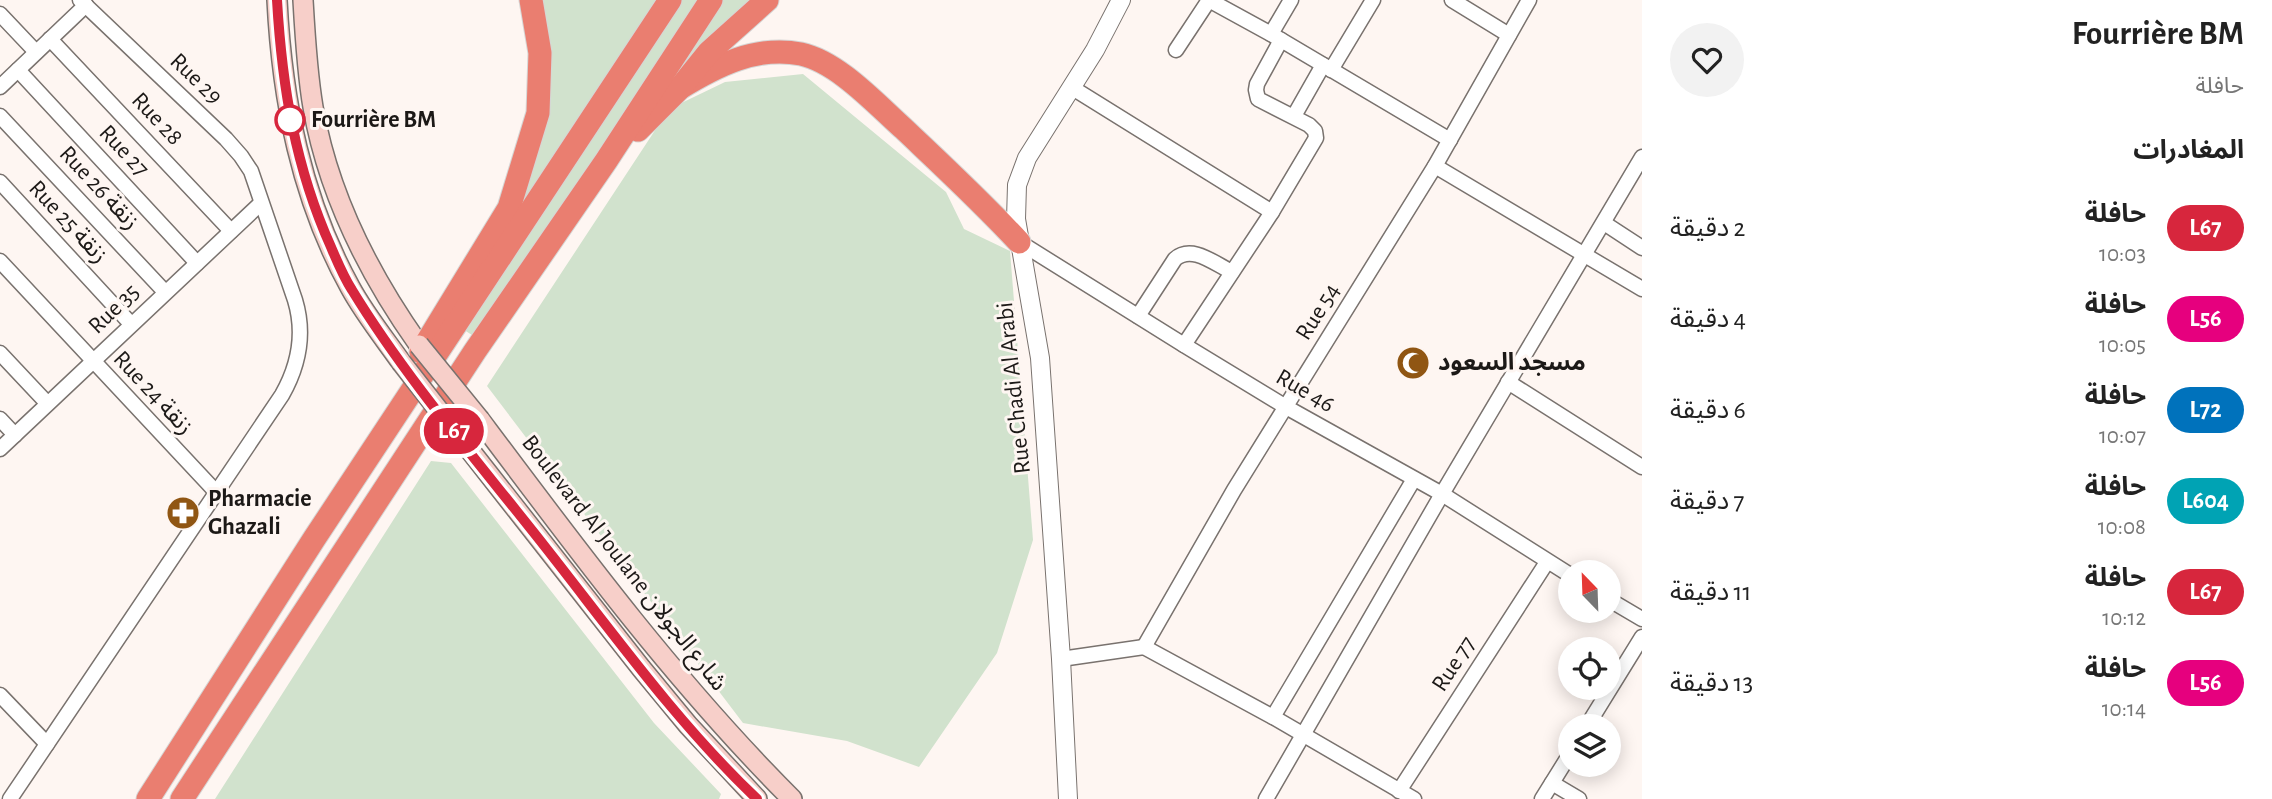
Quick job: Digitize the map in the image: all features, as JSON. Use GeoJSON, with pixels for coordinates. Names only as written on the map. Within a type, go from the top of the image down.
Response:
{"type":"FeatureCollection","features":[{"type":"Feature","properties":{"kind":"highway"},"geometry":{"type":"LineString","coordinates":[[314,540],[337,492],[509,208],[538,113],[540,54],[531,0]]}},
{"type":"Feature","properties":{"kind":"highway"},"geometry":{"type":"LineString","coordinates":[[148,799],[314,540],[670,0]]}},
{"type":"Feature","properties":{"kind":"highway"},"geometry":{"type":"LineString","coordinates":[[182,799],[475,351],[606,161],[710,0]]}},
{"type":"Feature","properties":{"kind":"highway"},"geometry":{"type":"LineString","coordinates":[[606,161],[680,88],[698,63],[767,0]]}},
{"type":"Feature","properties":{"kind":"highway"},"geometry":{"type":"LineString","coordinates":[[680,88],[712,68],[743,57],[782,52],[811,57],[839,72],[891,118],[974,193],[1019,242]]}},
{"type":"Feature","properties":{"kind":"main road","name":"Boulevard Al Joulane شارع الجولان"},"geometry":{"type":"LineString","coordinates":[[277,0],[285,92],[292,131],[305,180],[351,288],[401,362],[465,444],[641,667],[751,797]]}},
{"type":"Feature","properties":{"kind":"main road","name":"Boulevard Al Joulane شارع الجولان"},"geometry":{"type":"LineString","coordinates":[[303,0],[313,107],[333,181],[354,235],[375,278],[419,345],[659,653],[747,753],[792,799]]}},
{"type":"Feature","properties":{"kind":"street","name":"Rue Chadi Al Arabi"},"geometry":{"type":"LineString","coordinates":[[1068,799],[1040,358],[1019,242],[1015,201],[1021,170],[1107,31],[1121,0]]}},
{"type":"Feature","properties":{"kind":"street"},"geometry":{"type":"LineString","coordinates":[[1176,50],[1209,0],[1450,140]]}},
{"type":"Feature","properties":{"kind":"street"},"geometry":{"type":"LineString","coordinates":[[1184,345],[1272,212],[1316,138],[1315,131],[1309,125],[1262,102],[1256,94],[1257,84],[1292,0]]}},
{"type":"Feature","properties":{"kind":"street"},"geometry":{"type":"LineString","coordinates":[[1294,116],[1373,0]]}},
{"type":"Feature","properties":{"kind":"street"},"geometry":{"type":"LineString","coordinates":[[1452,0],[1509,35]]}},
{"type":"Feature","properties":{"kind":"street","name":"Rue 54"},"geometry":{"type":"LineString","coordinates":[[1144,647],[1234,490],[1435,166],[1529,0]]}},
{"type":"Feature","properties":{"kind":"street"},"geometry":{"type":"LineString","coordinates":[[0,87],[83,3]]}},
{"type":"Feature","properties":{"kind":"street","name":"Rue 29"},"geometry":{"type":"LineString","coordinates":[[10,799],[282,395],[299,351],[298,311],[251,171],[241,156],[83,3]]}},
{"type":"Feature","properties":{"kind":"street"},"geometry":{"type":"LineString","coordinates":[[0,14],[36,52]]}},
{"type":"Feature","properties":{"kind":"street","name":"Rue 28"},"geometry":{"type":"LineString","coordinates":[[50,39],[231,231]]}},
{"type":"Feature","properties":{"kind":"street","name":"Rue 27"},"geometry":{"type":"LineString","coordinates":[[18,70],[197,262]]}},
{"type":"Feature","properties":{"kind":"street"},"geometry":{"type":"LineString","coordinates":[[1071,87],[1272,212]]}},
{"type":"Feature","properties":{"kind":"street","name":"Rue 26 زنقة"},"geometry":{"type":"LineString","coordinates":[[0,116],[165,292]]}},
{"type":"Feature","properties":{"kind":"street"},"geometry":{"type":"LineString","coordinates":[[1266,799],[1441,494],[1642,157]]}},
{"type":"Feature","properties":{"kind":"street"},"geometry":{"type":"LineString","coordinates":[[1435,166],[1642,289]]}},
{"type":"Feature","properties":{"kind":"street","name":"Rue 25 زنقة"},"geometry":{"type":"LineString","coordinates":[[0,182],[131,324]]}},
{"type":"Feature","properties":{"kind":"street","name":"Rue 35"},"geometry":{"type":"LineString","coordinates":[[0,449],[261,204]]}},
{"type":"Feature","properties":{"kind":"street"},"geometry":{"type":"LineString","coordinates":[[1604,223],[1642,248]]}},
{"type":"Feature","properties":{"kind":"street","name":"Rue 46"},"geometry":{"type":"LineString","coordinates":[[1019,242],[1286,407],[1441,494],[1558,569]]}},
{"type":"Feature","properties":{"kind":"street"},"geometry":{"type":"LineString","coordinates":[[1138,316],[1181,253],[1195,253],[1232,272]]}},
{"type":"Feature","properties":{"kind":"street","name":"Rue 24 زنقة"},"geometry":{"type":"LineString","coordinates":[[0,261],[217,493]]}},
{"type":"Feature","properties":{"kind":"street"},"geometry":{"type":"LineString","coordinates":[[0,353],[47,403]]}},
{"type":"Feature","properties":{"kind":"street"},"geometry":{"type":"LineString","coordinates":[[1508,382],[1642,467]]}},
{"type":"Feature","properties":{"kind":"street"},"geometry":{"type":"LineString","coordinates":[[0,419],[15,435]]}},
{"type":"Feature","properties":{"kind":"street"},"geometry":{"type":"LineString","coordinates":[[1273,717],[1414,479]]}},
{"type":"Feature","properties":{"kind":"street","name":"Rue 77"},"geometry":{"type":"LineString","coordinates":[[1399,791],[1547,562]]}},
{"type":"Feature","properties":{"kind":"street"},"geometry":{"type":"LineString","coordinates":[[1621,607],[1642,619]]}},
{"type":"Feature","properties":{"kind":"street"},"geometry":{"type":"LineString","coordinates":[[1594,714],[1642,637]]}},
{"type":"Feature","properties":{"kind":"street"},"geometry":{"type":"LineString","coordinates":[[1061,659],[1144,647],[1273,717],[1414,799]]}},
{"type":"Feature","properties":{"kind":"street"},"geometry":{"type":"LineString","coordinates":[[0,695],[47,744]]}},
{"type":"Feature","properties":{"kind":"street"},"geometry":{"type":"LineString","coordinates":[[1542,799],[1558,773]]}},
{"type":"Feature","properties":{"kind":"street"},"geometry":{"type":"LineString","coordinates":[[1552,783],[1579,799]]}},
{"type":"Feature","properties":{"kind":"green space"},"geometry":{"type":"Polygon","coordinates":[[[525,0],[760,0],[660,92],[484,343],[440,314],[526,169],[532,44],[525,0]]]}},
{"type":"Feature","properties":{"kind":"green space"},"geometry":{"type":"Polygon","coordinates":[[[803,74],[946,192],[964,229],[1010,251],[1033,540],[997,653],[919,767],[847,741],[743,723],[487,386],[669,109],[725,82],[803,74]]]}},
{"type":"Feature","properties":{"kind":"green space"},"geometry":{"type":"Polygon","coordinates":[[[431,461],[451,463],[654,723],[721,794],[719,799],[215,799],[431,461]]]}},
{"type":"Feature","properties":{"kind":"bus line","name":"L67"},"geometry":{"type":"LineString","coordinates":[[277,0],[281,60],[297,152],[314,207],[351,288],[401,362],[598,615],[688,725],[757,799]]}},
{"type":"Feature","properties":{"kind":"place","name":"Fourrière BM"},"geometry":{"type":"Point","coordinates":[290,120]}},
{"type":"Feature","properties":{"kind":"place","name":"مسجد السعود"},"geometry":{"type":"Point","coordinates":[1413,363]}},
{"type":"Feature","properties":{"kind":"place","name":"Pharmacie Ghazali"},"geometry":{"type":"Point","coordinates":[183,513]}}]}
